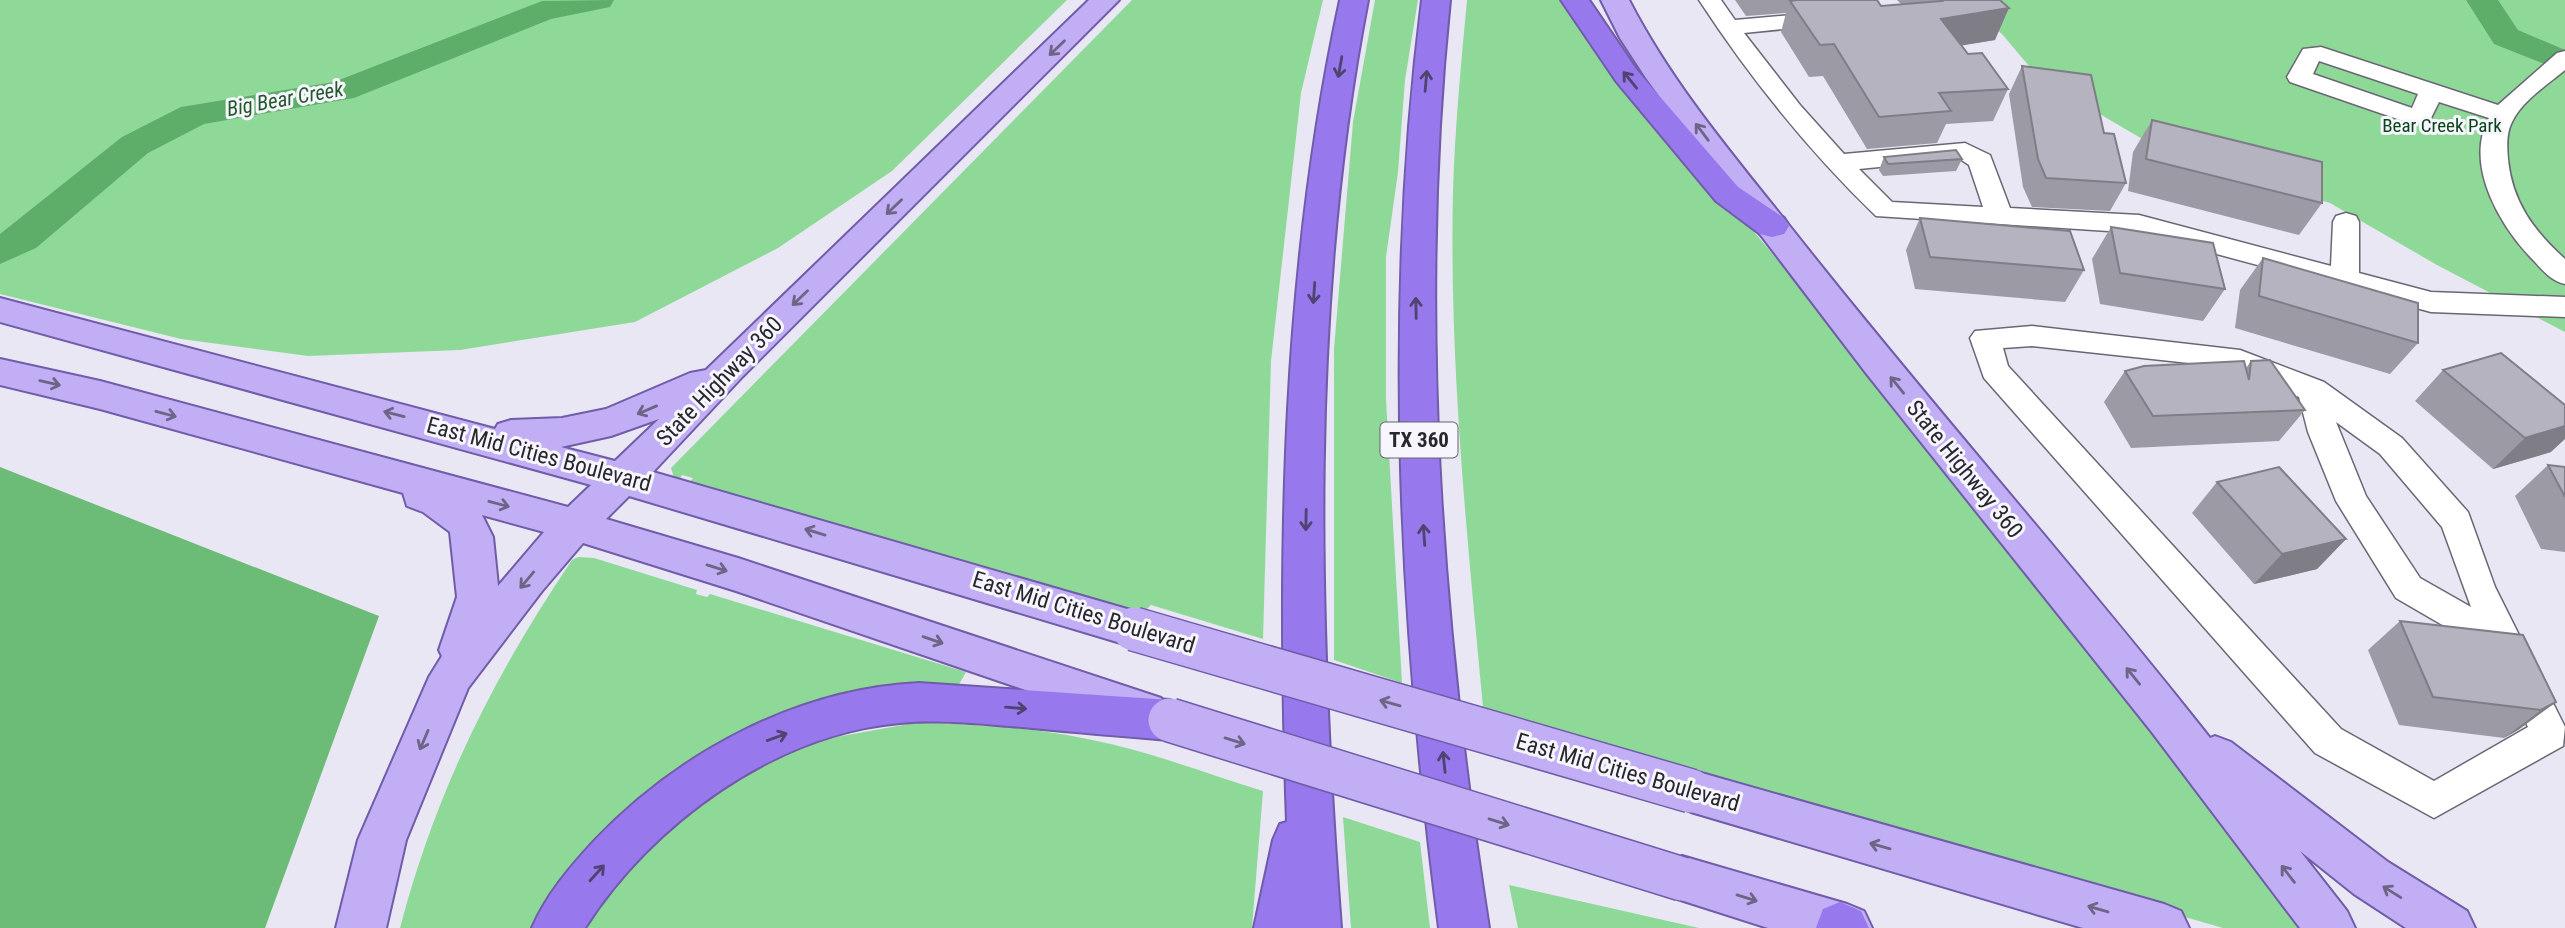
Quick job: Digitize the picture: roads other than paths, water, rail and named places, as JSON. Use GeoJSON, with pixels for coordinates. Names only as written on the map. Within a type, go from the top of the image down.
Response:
{"type":"FeatureCollection","features":[{"type":"Feature","properties":{"kind":"highway"},"geometry":{"type":"LineString","coordinates":[[1316,928],[1307,790],[1306,464],[1320,215],[1331,121],[1354,0]]}},
{"type":"Feature","properties":{"kind":"highway","name":"TX 360"},"geometry":{"type":"LineString","coordinates":[[1436,0],[1420,154],[1415,255],[1416,373],[1422,513],[1435,679],[1456,878],[1464,928]]}},
{"type":"Feature","properties":{"kind":"highway"},"geometry":{"type":"LineString","coordinates":[[1575,0],[1626,75],[1727,194],[1772,226]]}},
{"type":"Feature","properties":{"kind":"highway"},"geometry":{"type":"LineString","coordinates":[[557,928],[593,877],[652,819],[709,774],[764,742],[824,719],[884,705],[948,702],[1170,720]]}},
{"type":"Feature","properties":{"kind":"highway"},"geometry":{"type":"LineString","coordinates":[[1279,928],[1307,790]]}},
{"type":"Feature","properties":{"kind":"highway"},"geometry":{"type":"LineString","coordinates":[[1456,878],[1473,928]]}},
{"type":"Feature","properties":{"kind":"main road","name":"State Highway 360"},"geometry":{"type":"LineString","coordinates":[[361,928],[382,840],[451,677],[527,579],[575,525],[625,478],[730,368],[1105,0]]}},
{"type":"Feature","properties":{"kind":"main road","name":"State Highway 360"},"geometry":{"type":"LineString","coordinates":[[1615,0],[1634,38],[1661,78],[1772,226],[1879,364],[2167,717],[2330,928]]}},
{"type":"Feature","properties":{"kind":"main road","name":"East Mid Cities Boulevard"},"geometry":{"type":"LineString","coordinates":[[0,310],[453,429],[625,478],[2164,928]]}},
{"type":"Feature","properties":{"kind":"main road"},"geometry":{"type":"LineString","coordinates":[[453,429],[539,436],[578,431],[652,409],[730,368]]}},
{"type":"Feature","properties":{"kind":"main road"},"geometry":{"type":"LineString","coordinates":[[0,372],[100,395],[575,525],[738,575],[1170,720],[1844,927]]}},
{"type":"Feature","properties":{"kind":"main road"},"geometry":{"type":"LineString","coordinates":[[315,454],[437,501],[465,521],[473,537],[478,597],[451,677]]}},
{"type":"Feature","properties":{"kind":"main road"},"geometry":{"type":"LineString","coordinates":[[2167,717],[2371,878],[2450,928]]}},
{"type":"Feature","properties":{"kind":"street"},"geometry":{"type":"LineString","coordinates":[[1710,0],[1748,60],[1837,163],[1885,210],[2139,224],[2431,302],[2565,307]]}},
{"type":"Feature","properties":{"kind":"street"},"geometry":{"type":"LineString","coordinates":[[1728,28],[1856,16],[1864,2],[1861,0]]}},
{"type":"Feature","properties":{"kind":"street"},"geometry":{"type":"LineString","coordinates":[[2432,90],[2420,117],[2299,78],[2311,54],[2321,54],[2432,90],[2504,115]]}},
{"type":"Feature","properties":{"kind":"street"},"geometry":{"type":"LineString","coordinates":[[2565,58],[2504,115],[2495,131],[2496,182],[2524,235],[2565,275]]}},
{"type":"Feature","properties":{"kind":"street"},"geometry":{"type":"LineString","coordinates":[[1837,163],[1965,151],[1981,161],[2000,217]]}},
{"type":"Feature","properties":{"kind":"street"},"geometry":{"type":"LineString","coordinates":[[2345,280],[2346,222]]}},
{"type":"Feature","properties":{"kind":"street"},"geometry":{"type":"LineString","coordinates":[[2032,336],[2230,357],[2313,390],[2391,446],[2456,521],[2479,587],[2558,736],[2434,801],[2328,741],[1995,370],[1986,338],[2032,336]]}},
{"type":"Feature","properties":{"kind":"street"},"geometry":{"type":"LineString","coordinates":[[2313,390],[2323,432],[2352,501],[2408,589],[2508,646]]}},
{"type":"Feature","properties":{"kind":"waterway","name":"Big Bear Creek"},"geometry":{"type":"LineString","coordinates":[[0,251],[22,239],[135,145],[194,115],[342,91],[542,11],[598,0]]}},
{"type":"Feature","properties":{"kind":"waterway"},"geometry":{"type":"LineString","coordinates":[[2482,0],[2506,37],[2565,62]]}},
{"type":"Feature","properties":{"kind":"park label","name":"Bear Creek Park"},"geometry":{"type":"Point","coordinates":[2442,125]}}]}
